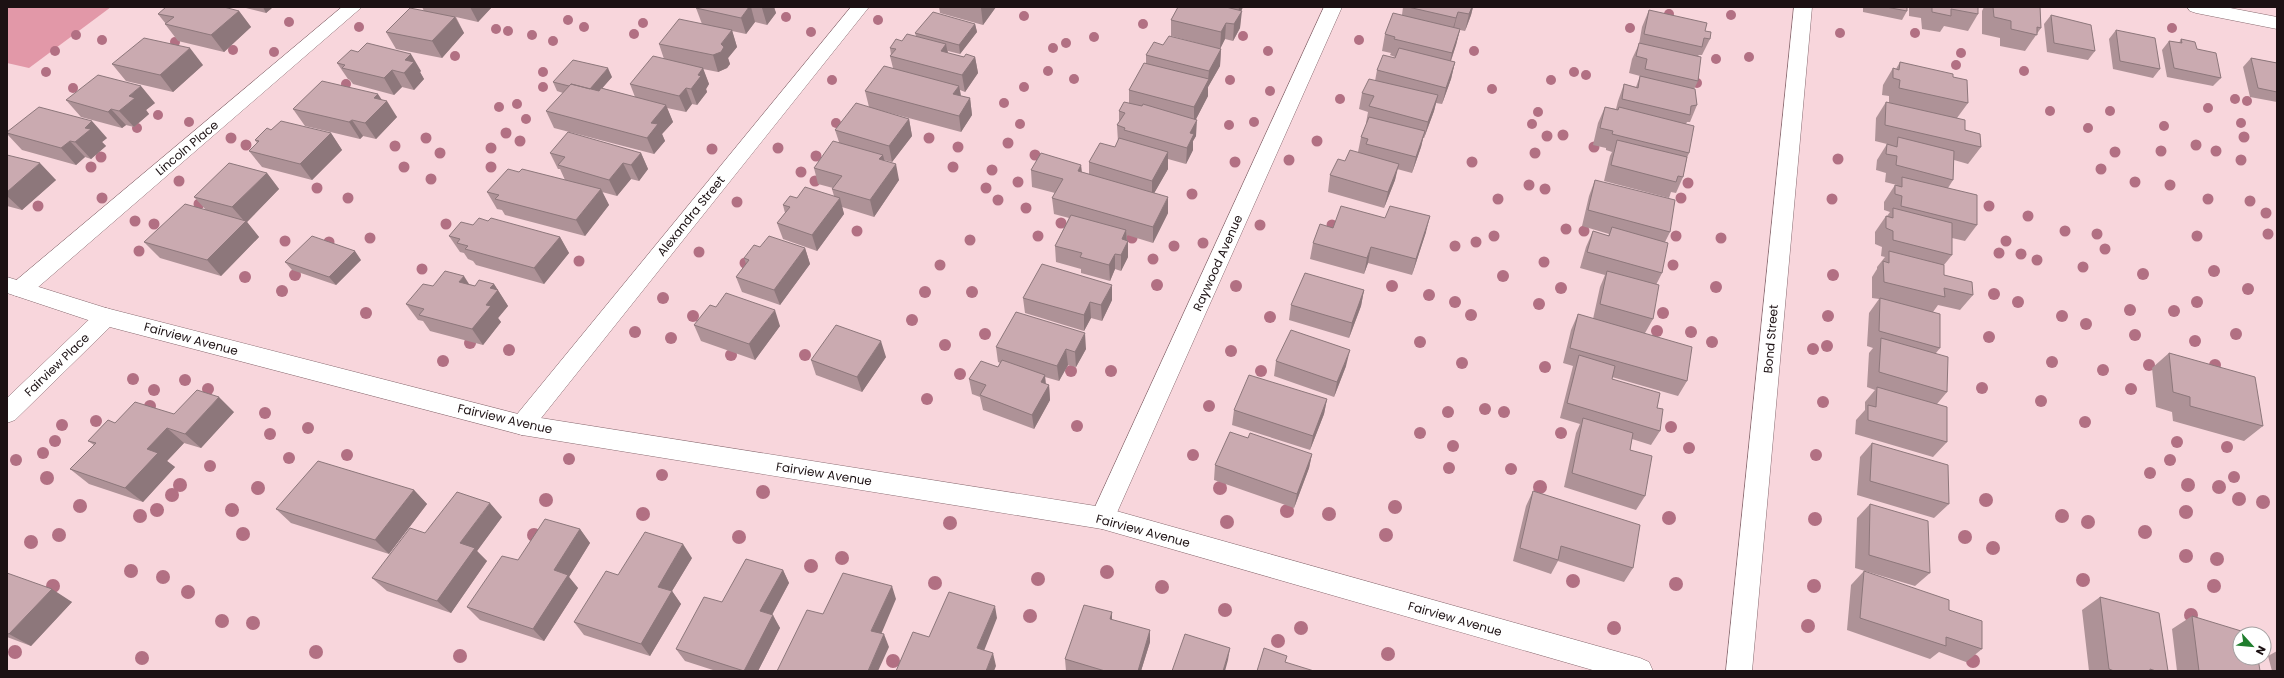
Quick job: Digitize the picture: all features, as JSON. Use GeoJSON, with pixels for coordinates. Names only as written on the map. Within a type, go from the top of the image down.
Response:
{"type":"FeatureCollection","features":[{"type":"Feature","properties":{"kind":"street","name":"Lincoln Place"},"geometry":{"type":"LineString","coordinates":[[14,287],[353,7]]}},
{"type":"Feature","properties":{"kind":"street","name":"Alexandra Street"},"geometry":{"type":"LineString","coordinates":[[522,425],[860,7]]}},
{"type":"Feature","properties":{"kind":"street","name":"Raywood Avenue"},"geometry":{"type":"LineString","coordinates":[[1102,518],[1333,7]]}},
{"type":"Feature","properties":{"kind":"street","name":"Bond Street"},"geometry":{"type":"LineString","coordinates":[[1739,671],[1803,7]]}},
{"type":"Feature","properties":{"kind":"street"},"geometry":{"type":"LineString","coordinates":[[2196,7],[2277,23]]}},
{"type":"Feature","properties":{"kind":"street","name":"Fairview Avenue"},"geometry":{"type":"LineString","coordinates":[[14,287],[106,316],[522,425],[1102,518],[1640,671]]}},
{"type":"Feature","properties":{"kind":"street","name":"Fairview Place"},"geometry":{"type":"LineString","coordinates":[[7,413],[106,316]]}},
{"type":"Feature","properties":{"kind":"shaded area"},"geometry":{"type":"Polygon","coordinates":[[[7,7],[111,7],[29,68],[7,63],[7,7]]]}},
{"type":"Feature","properties":{"kind":"building"},"geometry":{"type":"Polygon","coordinates":[[[166,7],[224,7],[239,11],[211,35],[165,24],[174,17],[158,14],[166,7]]]}},
{"type":"Feature","properties":{"kind":"building"},"geometry":{"type":"Polygon","coordinates":[[[749,7],[741,18],[696,8],[749,7]]]}},
{"type":"Feature","properties":{"kind":"building"},"geometry":{"type":"Polygon","coordinates":[[[1178,7],[1226,7],[1242,11],[1234,24],[1226,23],[1221,32],[1171,20],[1178,7]]]}},
{"type":"Feature","properties":{"kind":"building"},"geometry":{"type":"Polygon","coordinates":[[[1408,7],[1472,7],[1469,14],[1458,12],[1456,18],[1408,7]]]}},
{"type":"Feature","properties":{"kind":"building"},"geometry":{"type":"Polygon","coordinates":[[[1886,7],[1907,7],[1907,11],[1886,7]]]}},
{"type":"Feature","properties":{"kind":"building"},"geometry":{"type":"Polygon","coordinates":[[[1932,7],[1978,7],[1978,14],[1951,9],[1951,16],[1932,12],[1932,7]]]}},
{"type":"Feature","properties":{"kind":"building"},"geometry":{"type":"Polygon","coordinates":[[[1993,7],[2040,7],[2041,28],[2037,27],[2037,35],[2011,29],[2011,21],[1994,17],[1993,7]]]}},
{"type":"Feature","properties":{"kind":"building"},"geometry":{"type":"Polygon","coordinates":[[[410,8],[455,17],[432,41],[386,32],[410,8]]]}},
{"type":"Feature","properties":{"kind":"building"},"geometry":{"type":"Polygon","coordinates":[[[1649,10],[1707,23],[1705,31],[1711,32],[1710,39],[1704,38],[1702,47],[1644,34],[1649,10]]]}},
{"type":"Feature","properties":{"kind":"building"},"geometry":{"type":"Polygon","coordinates":[[[933,12],[975,24],[959,45],[915,33],[933,12]]]}},
{"type":"Feature","properties":{"kind":"building"},"geometry":{"type":"Polygon","coordinates":[[[1393,13],[1460,29],[1452,53],[1394,39],[1395,37],[1385,34],[1393,13]]]}},
{"type":"Feature","properties":{"kind":"building"},"geometry":{"type":"Polygon","coordinates":[[[2051,15],[2091,25],[2095,51],[2054,43],[2051,15]]]}},
{"type":"Feature","properties":{"kind":"building"},"geometry":{"type":"Polygon","coordinates":[[[679,19],[732,30],[721,44],[724,47],[721,52],[713,55],[659,44],[679,19]]]}},
{"type":"Feature","properties":{"kind":"building"},"geometry":{"type":"Polygon","coordinates":[[[2116,30],[2155,38],[2160,69],[2120,61],[2116,30]]]}},
{"type":"Feature","properties":{"kind":"building"},"geometry":{"type":"Polygon","coordinates":[[[907,34],[946,44],[941,51],[964,57],[966,54],[975,57],[962,75],[890,56],[896,49],[890,48],[896,39],[902,41],[907,34]]]}},
{"type":"Feature","properties":{"kind":"building"},"geometry":{"type":"Polygon","coordinates":[[[1169,36],[1221,49],[1209,71],[1146,55],[1154,42],[1163,45],[1169,36]]]}},
{"type":"Feature","properties":{"kind":"building"},"geometry":{"type":"Polygon","coordinates":[[[144,38],[190,48],[160,75],[112,64],[144,38]]]}},
{"type":"Feature","properties":{"kind":"building"},"geometry":{"type":"Polygon","coordinates":[[[2181,39],[2195,42],[2197,49],[2216,53],[2221,78],[2174,68],[2169,41],[2182,43],[2181,39]]]}},
{"type":"Feature","properties":{"kind":"building"},"geometry":{"type":"Polygon","coordinates":[[[367,43],[411,54],[405,60],[414,62],[404,73],[392,70],[384,78],[342,68],[345,65],[337,63],[351,50],[358,52],[367,43]]]}},
{"type":"Feature","properties":{"kind":"building"},"geometry":{"type":"Polygon","coordinates":[[[1639,43],[1701,57],[1698,81],[1645,69],[1647,59],[1636,56],[1639,43]]]}},
{"type":"Feature","properties":{"kind":"building"},"geometry":{"type":"Polygon","coordinates":[[[1399,48],[1455,62],[1446,88],[1377,70],[1383,55],[1395,58],[1399,48]]]}},
{"type":"Feature","properties":{"kind":"building"},"geometry":{"type":"Polygon","coordinates":[[[653,56],[703,68],[698,75],[701,76],[691,89],[686,88],[679,96],[630,84],[653,56]]]}},
{"type":"Feature","properties":{"kind":"building"},"geometry":{"type":"Polygon","coordinates":[[[2251,58],[2277,63],[2277,92],[2258,88],[2251,58]]]}},
{"type":"Feature","properties":{"kind":"building"},"geometry":{"type":"Polygon","coordinates":[[[573,60],[608,68],[590,89],[571,84],[569,86],[553,82],[573,60]]]}},
{"type":"Feature","properties":{"kind":"building"},"geometry":{"type":"Polygon","coordinates":[[[1900,62],[1953,74],[1953,77],[1967,80],[1968,103],[1899,88],[1900,80],[1893,78],[1893,68],[1899,70],[1900,62]]]}},
{"type":"Feature","properties":{"kind":"building"},"geometry":{"type":"Polygon","coordinates":[[[1144,63],[1209,79],[1194,107],[1129,90],[1144,63]]]}},
{"type":"Feature","properties":{"kind":"building"},"geometry":{"type":"Polygon","coordinates":[[[884,66],[959,86],[953,94],[970,98],[959,116],[865,91],[884,66]]]}},
{"type":"Feature","properties":{"kind":"building"},"geometry":{"type":"Polygon","coordinates":[[[98,75],[141,86],[129,96],[135,98],[119,111],[111,109],[108,112],[66,100],[98,75]]]}},
{"type":"Feature","properties":{"kind":"building"},"geometry":{"type":"Polygon","coordinates":[[[1640,76],[1695,89],[1697,105],[1691,106],[1690,115],[1622,99],[1624,84],[1638,88],[1640,76]]]}},
{"type":"Feature","properties":{"kind":"building"},"geometry":{"type":"Polygon","coordinates":[[[1369,79],[1438,95],[1428,122],[1369,106],[1374,96],[1362,93],[1369,79]]]}},
{"type":"Feature","properties":{"kind":"building"},"geometry":{"type":"Polygon","coordinates":[[[322,81],[378,94],[374,98],[387,101],[365,123],[352,120],[349,122],[293,109],[322,81]]]}},
{"type":"Feature","properties":{"kind":"building"},"geometry":{"type":"Polygon","coordinates":[[[571,84],[599,91],[601,88],[666,105],[651,123],[658,124],[647,138],[546,111],[571,84]]]}},
{"type":"Feature","properties":{"kind":"building"},"geometry":{"type":"Polygon","coordinates":[[[1124,102],[1142,106],[1143,104],[1197,120],[1190,133],[1194,134],[1187,148],[1124,130],[1125,128],[1117,125],[1125,113],[1119,111],[1124,102]]]}},
{"type":"Feature","properties":{"kind":"building"},"geometry":{"type":"Polygon","coordinates":[[[1886,102],[1965,120],[1965,130],[1980,134],[1981,147],[1885,125],[1886,102]]]}},
{"type":"Feature","properties":{"kind":"building"},"geometry":{"type":"Polygon","coordinates":[[[856,103],[909,119],[889,146],[835,130],[856,103]]]}},
{"type":"Feature","properties":{"kind":"building"},"geometry":{"type":"Polygon","coordinates":[[[39,107],[92,121],[85,128],[91,129],[75,142],[70,141],[61,148],[7,133],[39,107]]]}},
{"type":"Feature","properties":{"kind":"building"},"geometry":{"type":"Polygon","coordinates":[[[1605,107],[1618,110],[1619,107],[1694,126],[1689,153],[1612,134],[1613,131],[1600,128],[1605,107]]]}},
{"type":"Feature","properties":{"kind":"building"},"geometry":{"type":"Polygon","coordinates":[[[1369,117],[1425,131],[1416,157],[1366,144],[1368,139],[1361,137],[1369,117]]]}},
{"type":"Feature","properties":{"kind":"building"},"geometry":{"type":"Polygon","coordinates":[[[281,121],[331,133],[300,164],[249,151],[259,141],[255,140],[267,128],[271,130],[281,121]]]}},
{"type":"Feature","properties":{"kind":"building"},"geometry":{"type":"Polygon","coordinates":[[[568,132],[641,153],[631,165],[623,163],[609,180],[558,165],[565,157],[550,153],[568,132]]]}},
{"type":"Feature","properties":{"kind":"building"},"geometry":{"type":"Polygon","coordinates":[[[1898,137],[1954,151],[1953,180],[1896,165],[1897,156],[1886,154],[1887,144],[1897,147],[1898,137]]]}},
{"type":"Feature","properties":{"kind":"building"},"geometry":{"type":"Polygon","coordinates":[[[1119,138],[1168,152],[1152,181],[1089,162],[1100,143],[1115,147],[1119,138]]]}},
{"type":"Feature","properties":{"kind":"building"},"geometry":{"type":"Polygon","coordinates":[[[1617,140],[1687,157],[1683,177],[1678,176],[1676,182],[1611,165],[1617,140]]]}},
{"type":"Feature","properties":{"kind":"building"},"geometry":{"type":"Polygon","coordinates":[[[833,141],[883,155],[879,159],[896,164],[870,200],[832,189],[842,176],[814,168],[833,141]]]}},
{"type":"Feature","properties":{"kind":"building"},"geometry":{"type":"Polygon","coordinates":[[[1350,150],[1399,164],[1388,192],[1330,175],[1338,159],[1345,161],[1350,150]]]}},
{"type":"Feature","properties":{"kind":"building"},"geometry":{"type":"Polygon","coordinates":[[[1041,153],[1081,165],[1078,171],[1168,197],[1153,227],[1052,198],[1063,179],[1031,170],[1041,153]]]}},
{"type":"Feature","properties":{"kind":"building"},"geometry":{"type":"Polygon","coordinates":[[[7,155],[40,163],[7,192],[7,155]]]}},
{"type":"Feature","properties":{"kind":"building"},"geometry":{"type":"Polygon","coordinates":[[[229,163],[267,173],[232,207],[194,197],[229,163]]]}},
{"type":"Feature","properties":{"kind":"building"},"geometry":{"type":"Polygon","coordinates":[[[508,169],[519,172],[522,169],[601,189],[576,220],[495,199],[499,195],[487,192],[508,169]]]}},
{"type":"Feature","properties":{"kind":"building"},"geometry":{"type":"Polygon","coordinates":[[[1902,177],[1977,195],[1977,225],[1901,206],[1902,196],[1895,194],[1895,185],[1902,187],[1902,177]]]}},
{"type":"Feature","properties":{"kind":"building"},"geometry":{"type":"Polygon","coordinates":[[[1595,180],[1675,200],[1670,232],[1588,210],[1595,180]]]}},
{"type":"Feature","properties":{"kind":"building"},"geometry":{"type":"Polygon","coordinates":[[[805,187],[840,198],[812,235],[777,223],[790,207],[783,205],[790,196],[797,198],[805,187]]]}},
{"type":"Feature","properties":{"kind":"building"},"geometry":{"type":"Polygon","coordinates":[[[185,204],[246,221],[207,260],[144,242],[185,204]]]}},
{"type":"Feature","properties":{"kind":"building"},"geometry":{"type":"Polygon","coordinates":[[[1341,206],[1385,218],[1390,206],[1430,216],[1416,259],[1371,247],[1367,258],[1313,243],[1320,224],[1333,228],[1341,206]]]}},
{"type":"Feature","properties":{"kind":"building"},"geometry":{"type":"Polygon","coordinates":[[[1893,208],[1952,223],[1952,255],[1893,240],[1893,231],[1886,228],[1886,216],[1893,218],[1893,208]]]}},
{"type":"Feature","properties":{"kind":"building"},"geometry":{"type":"Polygon","coordinates":[[[1071,215],[1126,230],[1122,239],[1128,241],[1121,255],[1115,254],[1109,265],[1080,257],[1082,253],[1055,246],[1071,215]]]}},
{"type":"Feature","properties":{"kind":"building"},"geometry":{"type":"Polygon","coordinates":[[[479,218],[488,221],[491,218],[560,237],[534,268],[465,249],[468,246],[457,243],[460,239],[449,236],[461,222],[473,225],[479,218]]]}},
{"type":"Feature","properties":{"kind":"building"},"geometry":{"type":"Polygon","coordinates":[[[1612,227],[1668,243],[1662,273],[1587,252],[1593,231],[1609,236],[1612,227]]]}},
{"type":"Feature","properties":{"kind":"building"},"geometry":{"type":"Polygon","coordinates":[[[312,236],[355,251],[329,277],[285,262],[312,236]]]}},
{"type":"Feature","properties":{"kind":"building"},"geometry":{"type":"Polygon","coordinates":[[[769,236],[805,248],[774,290],[736,277],[749,260],[744,258],[754,245],[760,247],[769,236]]]}},
{"type":"Feature","properties":{"kind":"building"},"geometry":{"type":"Polygon","coordinates":[[[1889,251],[1944,265],[1944,275],[1972,282],[1973,295],[1944,288],[1945,297],[1884,282],[1883,261],[1889,263],[1889,251]]]}},
{"type":"Feature","properties":{"kind":"building"},"geometry":{"type":"Polygon","coordinates":[[[1042,264],[1112,285],[1101,305],[1090,302],[1084,315],[1023,298],[1042,264]]]}},
{"type":"Feature","properties":{"kind":"building"},"geometry":{"type":"Polygon","coordinates":[[[445,271],[464,276],[459,282],[475,286],[479,280],[494,284],[490,288],[498,290],[486,305],[491,306],[472,329],[419,315],[424,309],[406,304],[423,284],[433,286],[445,271]]]}},
{"type":"Feature","properties":{"kind":"building"},"geometry":{"type":"Polygon","coordinates":[[[1607,271],[1659,285],[1653,319],[1600,304],[1607,271]]]}},
{"type":"Feature","properties":{"kind":"building"},"geometry":{"type":"Polygon","coordinates":[[[1305,273],[1364,290],[1352,323],[1291,305],[1305,273]]]}},
{"type":"Feature","properties":{"kind":"building"},"geometry":{"type":"Polygon","coordinates":[[[726,293],[775,310],[749,344],[694,325],[710,305],[716,307],[726,293]]]}},
{"type":"Feature","properties":{"kind":"building"},"geometry":{"type":"Polygon","coordinates":[[[1880,298],[1940,314],[1940,348],[1879,331],[1880,298]]]}},
{"type":"Feature","properties":{"kind":"building"},"geometry":{"type":"Polygon","coordinates":[[[1016,312],[1085,333],[1075,352],[1066,349],[1057,366],[996,347],[1016,312]]]}},
{"type":"Feature","properties":{"kind":"building"},"geometry":{"type":"Polygon","coordinates":[[[1578,314],[1692,347],[1687,381],[1570,348],[1578,314]]]}},
{"type":"Feature","properties":{"kind":"building"},"geometry":{"type":"Polygon","coordinates":[[[836,325],[881,341],[857,377],[811,360],[836,325]]]}},
{"type":"Feature","properties":{"kind":"building"},"geometry":{"type":"Polygon","coordinates":[[[1291,330],[1350,350],[1337,382],[1276,361],[1291,330]]]}},
{"type":"Feature","properties":{"kind":"building"},"geometry":{"type":"Polygon","coordinates":[[[1881,338],[1948,357],[1947,392],[1879,372],[1881,338]]]}},
{"type":"Feature","properties":{"kind":"building"},"geometry":{"type":"Polygon","coordinates":[[[2169,353],[2255,377],[2263,426],[2190,406],[2190,397],[2173,392],[2169,353]]]}},
{"type":"Feature","properties":{"kind":"building"},"geometry":{"type":"Polygon","coordinates":[[[1579,355],[1615,366],[1612,379],[1660,393],[1657,408],[1663,409],[1660,431],[1567,403],[1579,355]]]}},
{"type":"Feature","properties":{"kind":"building"},"geometry":{"type":"Polygon","coordinates":[[[1002,360],[1045,375],[1041,382],[1049,385],[1032,415],[980,395],[986,385],[969,379],[981,361],[998,367],[1002,360]]]}},
{"type":"Feature","properties":{"kind":"building"},"geometry":{"type":"Polygon","coordinates":[[[1249,375],[1327,399],[1313,436],[1234,410],[1249,375]]]}},
{"type":"Feature","properties":{"kind":"building"},"geometry":{"type":"Polygon","coordinates":[[[1877,387],[1947,407],[1947,442],[1868,420],[1868,405],[1876,407],[1877,387]]]}},
{"type":"Feature","properties":{"kind":"building"},"geometry":{"type":"Polygon","coordinates":[[[197,390],[219,397],[185,434],[167,428],[147,449],[158,453],[125,488],[70,469],[96,443],[88,441],[108,420],[115,423],[135,402],[174,414],[197,390]]]}},
{"type":"Feature","properties":{"kind":"building"},"geometry":{"type":"Polygon","coordinates":[[[1583,418],[1633,433],[1630,450],[1652,456],[1645,496],[1572,473],[1583,418]]]}},
{"type":"Feature","properties":{"kind":"building"},"geometry":{"type":"Polygon","coordinates":[[[1230,432],[1248,438],[1250,433],[1312,454],[1297,494],[1215,465],[1230,432]]]}},
{"type":"Feature","properties":{"kind":"building"},"geometry":{"type":"Polygon","coordinates":[[[1872,443],[1948,465],[1949,504],[1870,481],[1872,443]]]}},
{"type":"Feature","properties":{"kind":"building"},"geometry":{"type":"Polygon","coordinates":[[[318,461],[414,490],[375,540],[276,509],[318,461]]]}},
{"type":"Feature","properties":{"kind":"building"},"geometry":{"type":"Polygon","coordinates":[[[1533,491],[1640,525],[1633,568],[1561,546],[1558,560],[1520,548],[1533,491]]]}},
{"type":"Feature","properties":{"kind":"building"},"geometry":{"type":"Polygon","coordinates":[[[457,492],[490,503],[460,543],[475,548],[437,601],[372,578],[410,528],[425,533],[457,492]]]}},
{"type":"Feature","properties":{"kind":"building"},"geometry":{"type":"Polygon","coordinates":[[[1870,504],[1928,521],[1930,573],[1869,555],[1870,504]]]}},
{"type":"Feature","properties":{"kind":"building"},"geometry":{"type":"Polygon","coordinates":[[[545,519],[580,529],[554,570],[568,575],[533,629],[467,607],[502,556],[518,560],[545,519]]]}},
{"type":"Feature","properties":{"kind":"building"},"geometry":{"type":"Polygon","coordinates":[[[645,532],[683,544],[658,587],[672,591],[641,644],[574,622],[606,571],[618,575],[645,532]]]}},
{"type":"Feature","properties":{"kind":"building"},"geometry":{"type":"Polygon","coordinates":[[[746,559],[783,570],[760,611],[773,615],[744,671],[676,649],[704,597],[722,602],[746,559]]]}},
{"type":"Feature","properties":{"kind":"building"},"geometry":{"type":"Polygon","coordinates":[[[1864,571],[1949,600],[1949,610],[1982,621],[1982,649],[1946,637],[1946,646],[1860,618],[1864,571]]]}},
{"type":"Feature","properties":{"kind":"building"},"geometry":{"type":"Polygon","coordinates":[[[7,573],[52,589],[9,634],[7,633],[7,573]]]}},
{"type":"Feature","properties":{"kind":"building"},"geometry":{"type":"Polygon","coordinates":[[[843,573],[892,586],[871,631],[884,634],[868,671],[777,671],[807,610],[823,614],[843,573]]]}},
{"type":"Feature","properties":{"kind":"building"},"geometry":{"type":"Polygon","coordinates":[[[949,592],[995,606],[977,648],[993,653],[986,671],[896,671],[913,632],[929,637],[949,592]]]}},
{"type":"Feature","properties":{"kind":"building"},"geometry":{"type":"Polygon","coordinates":[[[2100,597],[2159,613],[2168,671],[2156,671],[2150,669],[2150,671],[2114,671],[2109,669],[2100,597]]]}},
{"type":"Feature","properties":{"kind":"building"},"geometry":{"type":"Polygon","coordinates":[[[1084,605],[1112,612],[1110,619],[1150,630],[1138,671],[1105,671],[1065,659],[1084,605]]]}},
{"type":"Feature","properties":{"kind":"building"},"geometry":{"type":"Polygon","coordinates":[[[2192,616],[2232,628],[2232,666],[2259,666],[2260,671],[2199,671],[2192,616]]]}},
{"type":"Feature","properties":{"kind":"building"},"geometry":{"type":"Polygon","coordinates":[[[1185,634],[1230,648],[1223,671],[1172,671],[1185,634]]]}},
{"type":"Feature","properties":{"kind":"building"},"geometry":{"type":"Polygon","coordinates":[[[1264,648],[1287,656],[1285,662],[1314,671],[1257,671],[1264,648]]]}}]}
